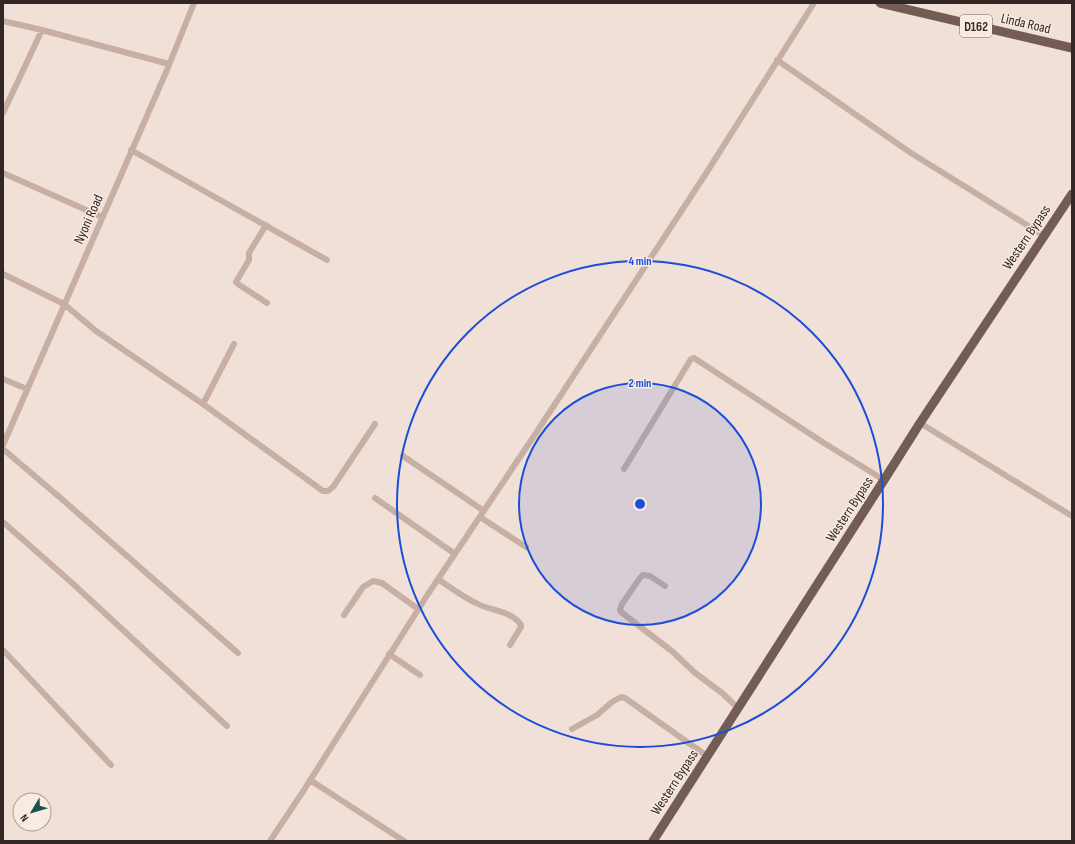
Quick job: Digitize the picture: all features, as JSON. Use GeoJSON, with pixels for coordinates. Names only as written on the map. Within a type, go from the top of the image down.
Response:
{"type":"FeatureCollection","features":[{"type":"Feature","properties":{"kind":"main road","name":"Linda Road"},"geometry":{"type":"LineString","coordinates":[[880,3],[1072,48]]}},
{"type":"Feature","properties":{"kind":"main road","name":"Western Bypass"},"geometry":{"type":"LineString","coordinates":[[653,841],[920,423],[1072,194]]}},
{"type":"Feature","properties":{"kind":"street","name":"Nyoni Road"},"geometry":{"type":"LineString","coordinates":[[3,444],[132,150],[194,3]]}},
{"type":"Feature","properties":{"kind":"street"},"geometry":{"type":"LineString","coordinates":[[270,841],[418,609],[534,436],[692,194],[814,3]]}},
{"type":"Feature","properties":{"kind":"street"},"geometry":{"type":"LineString","coordinates":[[3,22],[42,30],[169,64]]}},
{"type":"Feature","properties":{"kind":"street"},"geometry":{"type":"LineString","coordinates":[[3,113],[42,30]]}},
{"type":"Feature","properties":{"kind":"street"},"geometry":{"type":"LineString","coordinates":[[777,60],[911,153],[1044,235]]}},
{"type":"Feature","properties":{"kind":"street"},"geometry":{"type":"LineString","coordinates":[[3,94],[10,96]]}},
{"type":"Feature","properties":{"kind":"street"},"geometry":{"type":"LineString","coordinates":[[132,150],[327,260]]}},
{"type":"Feature","properties":{"kind":"street"},"geometry":{"type":"LineString","coordinates":[[3,174],[102,217]]}},
{"type":"Feature","properties":{"kind":"street"},"geometry":{"type":"LineString","coordinates":[[266,225],[249,253],[249,260],[236,282],[268,303]]}},
{"type":"Feature","properties":{"kind":"street"},"geometry":{"type":"LineString","coordinates":[[3,274],[64,304],[96,331],[203,404],[290,469],[323,491],[326,492],[333,487],[375,424]]}},
{"type":"Feature","properties":{"kind":"street"},"geometry":{"type":"LineString","coordinates":[[203,404],[234,344]]}},
{"type":"Feature","properties":{"kind":"street"},"geometry":{"type":"LineString","coordinates":[[624,469],[691,359],[694,358],[824,443],[884,480]]}},
{"type":"Feature","properties":{"kind":"street"},"geometry":{"type":"LineString","coordinates":[[3,379],[27,389]]}},
{"type":"Feature","properties":{"kind":"street"},"geometry":{"type":"LineString","coordinates":[[920,423],[1072,516]]}},
{"type":"Feature","properties":{"kind":"street"},"geometry":{"type":"LineString","coordinates":[[3,449],[238,653]]}},
{"type":"Feature","properties":{"kind":"street"},"geometry":{"type":"LineString","coordinates":[[403,456],[484,510]]}},
{"type":"Feature","properties":{"kind":"street"},"geometry":{"type":"LineString","coordinates":[[375,498],[455,554]]}},
{"type":"Feature","properties":{"kind":"street"},"geometry":{"type":"LineString","coordinates":[[480,517],[526,547]]}},
{"type":"Feature","properties":{"kind":"street"},"geometry":{"type":"LineString","coordinates":[[3,522],[71,582],[227,726]]}},
{"type":"Feature","properties":{"kind":"street"},"geometry":{"type":"LineString","coordinates":[[664,586],[650,576],[643,575],[622,604],[620,608],[621,612],[722,693],[738,708]]}},
{"type":"Feature","properties":{"kind":"street"},"geometry":{"type":"LineString","coordinates":[[438,579],[476,604],[494,609],[516,619],[521,624],[521,628],[510,645]]}},
{"type":"Feature","properties":{"kind":"street"},"geometry":{"type":"LineString","coordinates":[[344,615],[363,587],[373,581],[382,583],[418,609]]}},
{"type":"Feature","properties":{"kind":"street"},"geometry":{"type":"LineString","coordinates":[[3,650],[111,765]]}},
{"type":"Feature","properties":{"kind":"street"},"geometry":{"type":"LineString","coordinates":[[389,654],[420,675]]}},
{"type":"Feature","properties":{"kind":"street"},"geometry":{"type":"LineString","coordinates":[[572,729],[597,715],[612,702],[621,697],[625,698],[707,756]]}},
{"type":"Feature","properties":{"kind":"street"},"geometry":{"type":"LineString","coordinates":[[310,780],[404,841]]}}]}
